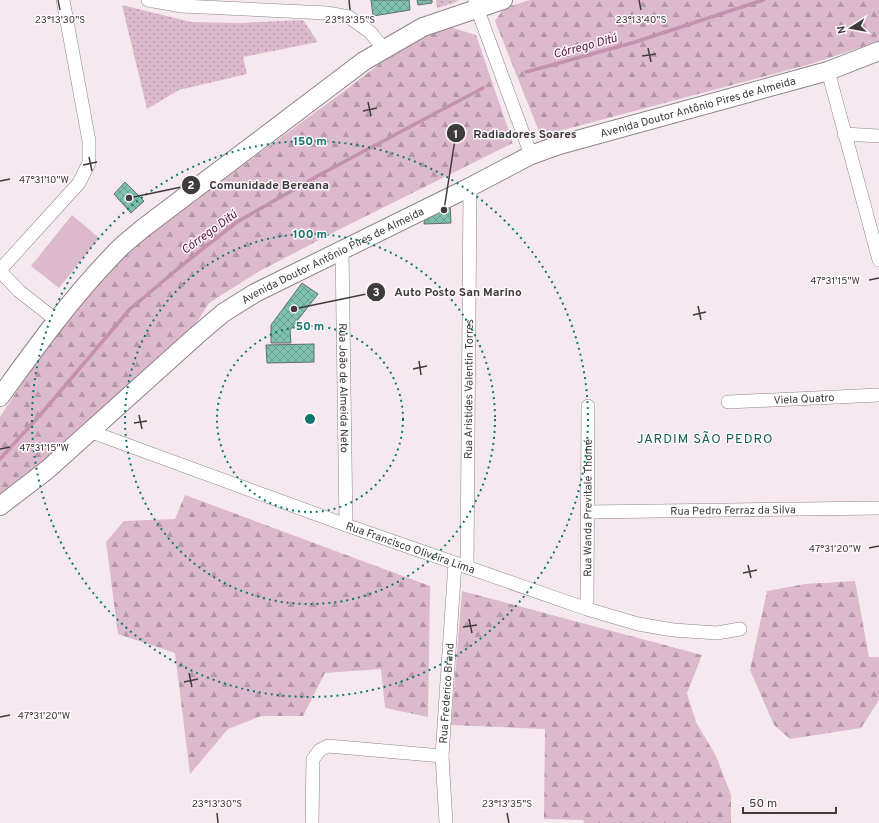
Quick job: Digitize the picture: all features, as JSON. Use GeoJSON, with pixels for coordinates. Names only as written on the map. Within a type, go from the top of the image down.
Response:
{"type":"FeatureCollection","features":[{"type":"Feature","properties":{"kind":"main road"},"geometry":{"type":"LineString","coordinates":[[0,397],[56,320],[96,273],[116,252],[142,229],[364,62],[384,49],[423,27],[476,4],[503,0]]}},
{"type":"Feature","properties":{"kind":"main road","name":"Avenida Doutor Antônio Pires de Almeida"},"geometry":{"type":"LineString","coordinates":[[0,506],[47,470],[223,313],[255,293],[470,187],[531,155],[558,145],[828,71],[879,51]]}},
{"type":"Feature","properties":{"kind":"street"},"geometry":{"type":"LineString","coordinates":[[56,320],[18,291],[0,270],[79,183],[90,163],[89,141],[63,0]]}},
{"type":"Feature","properties":{"kind":"street"},"geometry":{"type":"LineString","coordinates":[[148,0],[327,13],[349,17],[370,32],[384,49]]}},
{"type":"Feature","properties":{"kind":"street"},"geometry":{"type":"LineString","coordinates":[[476,4],[531,155]]}},
{"type":"Feature","properties":{"kind":"street"},"geometry":{"type":"LineString","coordinates":[[828,71],[879,259]]}},
{"type":"Feature","properties":{"kind":"street"},"geometry":{"type":"LineString","coordinates":[[844,134],[879,136]]}},
{"type":"Feature","properties":{"kind":"street","name":"Rua Aristides Valentin Torres"},"geometry":{"type":"LineString","coordinates":[[461,565],[470,187]]}},
{"type":"Feature","properties":{"kind":"street","name":"Rua João de Almeida Neto"},"geometry":{"type":"LineString","coordinates":[[342,251],[346,525]]}},
{"type":"Feature","properties":{"kind":"street","name":"Viela Quatro"},"geometry":{"type":"LineString","coordinates":[[728,402],[879,395]]}},
{"type":"Feature","properties":{"kind":"street","name":"Rua Wanda Previtale Thomé"},"geometry":{"type":"LineString","coordinates":[[587,609],[588,406]]}},
{"type":"Feature","properties":{"kind":"street","name":"Rua Francisco Oliveira Lima"},"geometry":{"type":"LineString","coordinates":[[89,431],[346,525],[587,609],[638,624],[673,630],[717,633],[740,629]]}},
{"type":"Feature","properties":{"kind":"street","name":"Rua Pedro Ferraz da Silva"},"geometry":{"type":"LineString","coordinates":[[587,512],[879,508]]}},
{"type":"Feature","properties":{"kind":"street","name":"Rua Frederico Brand"},"geometry":{"type":"LineString","coordinates":[[446,823],[442,756],[461,565]]}},
{"type":"Feature","properties":{"kind":"street"},"geometry":{"type":"LineString","coordinates":[[312,823],[313,759],[320,750],[328,746],[442,756]]}},
{"type":"Feature","properties":{"kind":"green space"},"geometry":{"type":"Polygon","coordinates":[[[436,0],[459,0],[437,8],[436,0]]]}},
{"type":"Feature","properties":{"kind":"green space"},"geometry":{"type":"Polygon","coordinates":[[[530,0],[879,0],[879,41],[811,64],[548,134],[540,134],[495,21],[504,8],[530,0]]]}},
{"type":"Feature","properties":{"kind":"green space"},"geometry":{"type":"Polygon","coordinates":[[[122,5],[191,22],[237,23],[303,20],[318,42],[243,57],[247,74],[179,90],[147,109],[122,5]]]}},
{"type":"Feature","properties":{"kind":"green space"},"geometry":{"type":"Polygon","coordinates":[[[450,27],[476,35],[513,143],[340,229],[258,272],[209,303],[188,336],[48,459],[0,496],[0,417],[61,325],[121,257],[151,233],[391,55],[428,33],[450,27]]]}},
{"type":"Feature","properties":{"kind":"green space"},"geometry":{"type":"Polygon","coordinates":[[[72,215],[99,238],[59,288],[31,266],[72,215]]]}},
{"type":"Feature","properties":{"kind":"green space"},"geometry":{"type":"Polygon","coordinates":[[[185,495],[430,586],[428,717],[385,708],[381,669],[325,673],[303,716],[261,716],[228,729],[190,774],[175,653],[118,634],[106,542],[124,521],[175,519],[185,495]]]}},
{"type":"Feature","properties":{"kind":"green space"},"geometry":{"type":"Polygon","coordinates":[[[855,581],[869,657],[879,657],[879,700],[861,728],[790,739],[774,725],[750,670],[767,591],[805,584],[855,581]]]}},
{"type":"Feature","properties":{"kind":"green space"},"geometry":{"type":"Polygon","coordinates":[[[462,591],[702,655],[687,693],[696,722],[716,756],[731,795],[731,823],[584,823],[583,820],[544,819],[545,729],[451,725],[462,591]]]}},
{"type":"Feature","properties":{"kind":"building"},"geometry":{"type":"Polygon","coordinates":[[[371,0],[409,0],[410,10],[373,16],[371,0]]]}},
{"type":"Feature","properties":{"kind":"building"},"geometry":{"type":"Polygon","coordinates":[[[417,0],[432,0],[432,3],[418,5],[417,0]]]}},
{"type":"Feature","properties":{"kind":"building"},"geometry":{"type":"Polygon","coordinates":[[[125,182],[144,201],[131,213],[114,194],[125,182]]]}},
{"type":"Feature","properties":{"kind":"building"},"geometry":{"type":"Polygon","coordinates":[[[450,204],[451,223],[424,224],[425,217],[450,204]]]}},
{"type":"Feature","properties":{"kind":"building"},"geometry":{"type":"Polygon","coordinates":[[[302,283],[318,294],[290,330],[291,343],[271,343],[271,325],[302,283]]]}},
{"type":"Feature","properties":{"kind":"building"},"geometry":{"type":"Polygon","coordinates":[[[314,344],[314,362],[267,363],[266,345],[314,344]]]}},
{"type":"Feature","properties":{"kind":"waterway","name":"Córrego Ditú"},"geometry":{"type":"LineString","coordinates":[[526,72],[632,43],[763,0]]}},
{"type":"Feature","properties":{"kind":"waterway","name":"Córrego Ditú"},"geometry":{"type":"LineString","coordinates":[[0,459],[41,414],[130,309],[237,222],[323,173],[483,88]]}},
{"type":"Feature","properties":{"kind":"place","name":"Comunidade Bereana"},"geometry":{"type":"Point","coordinates":[129,198]}},
{"type":"Feature","properties":{"kind":"place","name":"Radiadores Soares"},"geometry":{"type":"Point","coordinates":[444,210]}},
{"type":"Feature","properties":{"kind":"place","name":"Auto Posto San Marino"},"geometry":{"type":"Point","coordinates":[294,309]}},
{"type":"Feature","properties":{"kind":"district","name":"JARDIM SÃO PEDRO"},"geometry":{"type":"Point","coordinates":[705,438]}}]}
